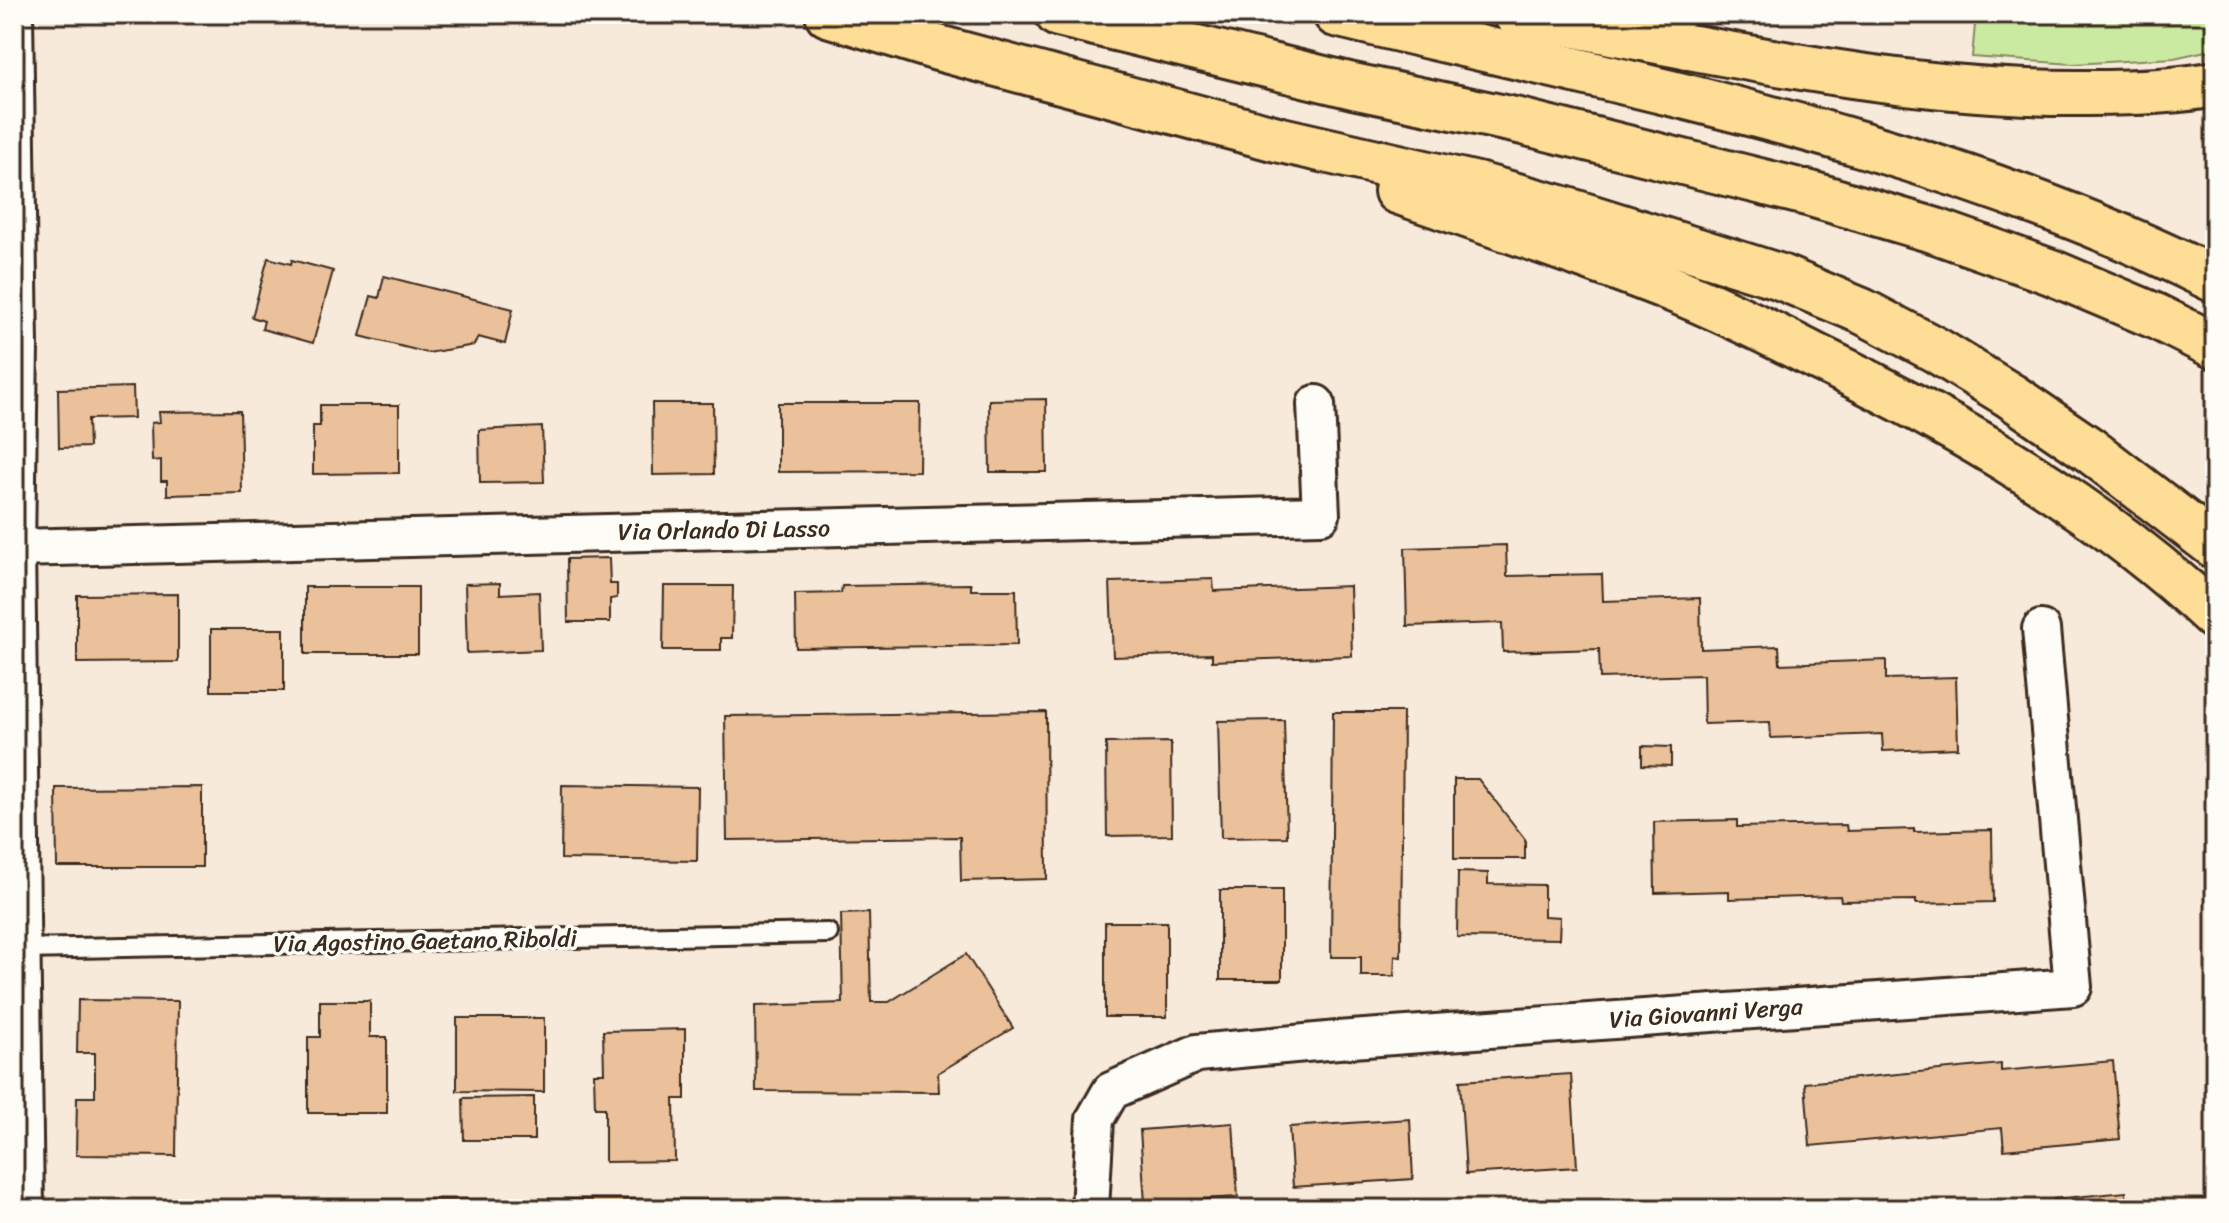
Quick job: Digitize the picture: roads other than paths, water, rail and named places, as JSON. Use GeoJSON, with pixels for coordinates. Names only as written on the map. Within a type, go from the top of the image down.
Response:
{"type":"FeatureCollection","features":[{"type":"Feature","properties":{"kind":"highway"},"geometry":{"type":"LineString","coordinates":[[828,14],[938,48],[1277,139],[1477,185],[1778,276],[1862,311],[1936,350],[2011,396],[2090,450],[2215,546]]}},
{"type":"Feature","properties":{"kind":"highway"},"geometry":{"type":"LineString","coordinates":[[1058,14],[1353,86],[1519,121],[1811,194],[1936,231],[2051,272],[2155,316],[2215,346]]}},
{"type":"Feature","properties":{"kind":"highway"},"geometry":{"type":"LineString","coordinates":[[1336,14],[1755,115],[1876,149],[2006,189],[2110,230],[2215,280]]}},
{"type":"Feature","properties":{"kind":"highway"},"geometry":{"type":"LineString","coordinates":[[1516,14],[1837,74],[1954,87],[2043,94],[2125,93],[2215,84]]}},
{"type":"Feature","properties":{"kind":"highway"},"geometry":{"type":"LineString","coordinates":[[1277,139],[1386,187],[1671,289],[1860,378],[1956,429],[2052,488],[2128,541],[2215,617]]}},
{"type":"Feature","properties":{"kind":"street"},"geometry":{"type":"LineString","coordinates":[[14,14],[19,346],[16,676],[22,949],[19,1110],[25,1209]]}},
{"type":"Feature","properties":{"kind":"street","name":"Via Orlando Di Lasso"},"geometry":{"type":"LineString","coordinates":[[16,548],[1321,515],[1316,404]]}},
{"type":"Feature","properties":{"kind":"street","name":"Via Giovanni Verga"},"geometry":{"type":"LineString","coordinates":[[1090,1209],[1095,1119],[1111,1091],[1197,1053],[2073,987],[2041,629]]}},
{"type":"Feature","properties":{"kind":"lane","name":"Via Agostino Gaetano Riboldi"},"geometry":{"type":"LineString","coordinates":[[22,949],[828,933]]}}]}
